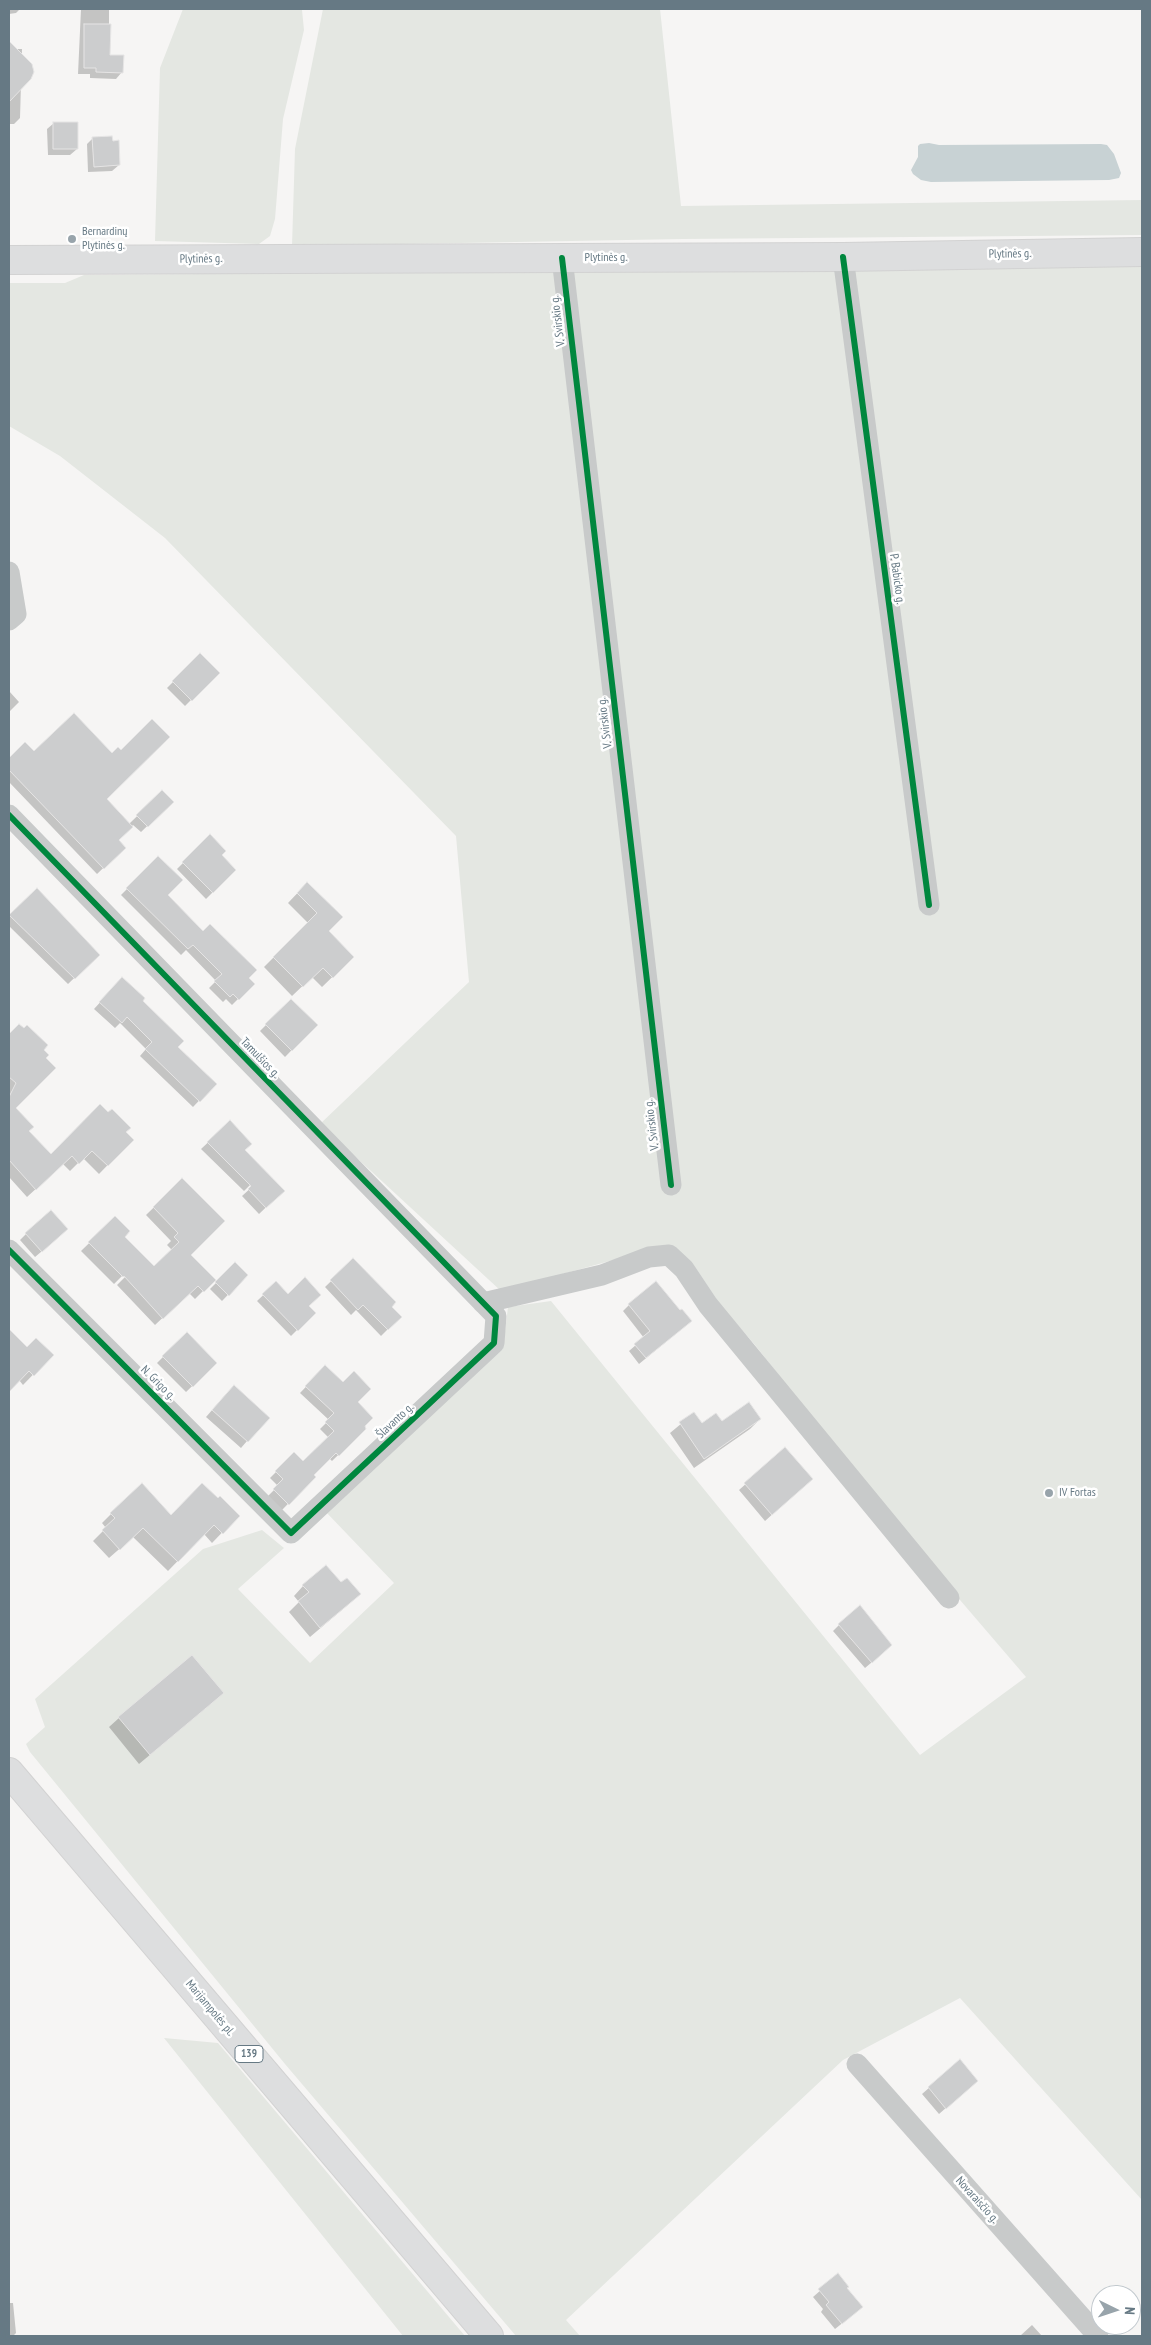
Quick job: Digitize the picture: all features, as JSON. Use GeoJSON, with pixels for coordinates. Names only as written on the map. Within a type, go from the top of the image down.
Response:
{"type":"FeatureCollection","features":[{"type":"Feature","properties":{"kind":"main road","name":"Plytinės g."},"geometry":{"type":"LineString","coordinates":[[9,260],[843,257],[1142,252]]}},
{"type":"Feature","properties":{"kind":"main road","name":"Marijampolės pl."},"geometry":{"type":"LineString","coordinates":[[9,1772],[489,2336]]}},
{"type":"Feature","properties":{"kind":"street","name":"P. Babicko g."},"geometry":{"type":"LineString","coordinates":[[843,257],[929,905]]}},
{"type":"Feature","properties":{"kind":"street","name":"V. Svirskio g."},"geometry":{"type":"LineString","coordinates":[[562,258],[671,1185]]}},
{"type":"Feature","properties":{"kind":"street"},"geometry":{"type":"LineString","coordinates":[[9,572],[16,614],[9,620]]}},
{"type":"Feature","properties":{"kind":"street","name":"Tamulšios g."},"geometry":{"type":"LineString","coordinates":[[9,815],[490,1309]]}},
{"type":"Feature","properties":{"kind":"street","name":"N. Grigo g."},"geometry":{"type":"LineString","coordinates":[[9,1250],[291,1533]]}},
{"type":"Feature","properties":{"kind":"street"},"geometry":{"type":"LineString","coordinates":[[490,1309],[602,1275],[648,1257],[669,1255],[684,1270],[708,1305],[949,1598]]}},
{"type":"Feature","properties":{"kind":"street","name":"Šlavanto g."},"geometry":{"type":"LineString","coordinates":[[291,1533],[494,1343],[490,1309]]}},
{"type":"Feature","properties":{"kind":"street","name":"Novaraisčio g."},"geometry":{"type":"LineString","coordinates":[[857,2064],[1098,2336]]}},
{"type":"Feature","properties":{"kind":"shaded area"},"geometry":{"type":"Polygon","coordinates":[[[183,9],[302,10],[304,30],[283,119],[275,219],[270,236],[259,244],[155,241],[160,68],[183,9]]]}},
{"type":"Feature","properties":{"kind":"shaded area"},"geometry":{"type":"Polygon","coordinates":[[[323,9],[660,9],[681,206],[1142,200],[1142,235],[683,239],[292,246],[295,149],[323,9]]]}},
{"type":"Feature","properties":{"kind":"shaded area"},"geometry":{"type":"Polygon","coordinates":[[[929,143],[939,145],[1101,144],[1107,145],[1114,154],[1121,173],[1119,178],[1109,180],[931,182],[921,180],[911,170],[918,157],[918,146],[929,143]]]}},
{"type":"Feature","properties":{"kind":"shaded area"},"geometry":{"type":"Polygon","coordinates":[[[1142,266],[1142,2200],[960,1998],[843,2060],[566,2320],[580,2336],[516,2336],[285,2064],[30,1752],[26,1744],[45,1727],[35,1699],[203,1549],[262,1530],[284,1548],[238,1589],[310,1663],[394,1583],[325,1511],[503,1348],[508,1307],[551,1301],[920,1755],[1026,1677],[900,1530],[755,1345],[676,1254],[664,1246],[501,1291],[320,1124],[469,982],[456,836],[165,538],[60,456],[9,426],[9,283],[65,283],[84,275],[1142,266]]]}},
{"type":"Feature","properties":{"kind":"shaded area"},"geometry":{"type":"Polygon","coordinates":[[[164,2038],[218,2043],[465,2336],[403,2336],[164,2038]]]}},
{"type":"Feature","properties":{"kind":"building"},"geometry":{"type":"Polygon","coordinates":[[[84,24],[111,24],[110,55],[124,55],[123,73],[96,72],[96,68],[84,68],[84,24]]]}},
{"type":"Feature","properties":{"kind":"building"},"geometry":{"type":"Polygon","coordinates":[[[9,41],[32,64],[34,72],[31,79],[9,102],[9,41]]]}},
{"type":"Feature","properties":{"kind":"building"},"geometry":{"type":"Polygon","coordinates":[[[53,122],[78,122],[78,149],[53,149],[53,122]]]}},
{"type":"Feature","properties":{"kind":"building"},"geometry":{"type":"Polygon","coordinates":[[[112,136],[113,141],[119,140],[120,165],[94,167],[92,137],[112,136]]]}},
{"type":"Feature","properties":{"kind":"building"},"geometry":{"type":"Polygon","coordinates":[[[200,653],[220,673],[192,701],[172,681],[200,653]]]}},
{"type":"Feature","properties":{"kind":"building"},"geometry":{"type":"Polygon","coordinates":[[[74,713],[112,753],[118,747],[121,750],[152,719],[170,737],[107,799],[133,827],[119,840],[126,848],[104,869],[9,770],[9,758],[25,742],[34,751],[74,713]]]}},
{"type":"Feature","properties":{"kind":"building"},"geometry":{"type":"Polygon","coordinates":[[[162,790],[174,802],[148,827],[136,815],[162,790]]]}},
{"type":"Feature","properties":{"kind":"building"},"geometry":{"type":"Polygon","coordinates":[[[210,834],[226,851],[222,855],[236,870],[213,893],[182,862],[210,834]]]}},
{"type":"Feature","properties":{"kind":"building"},"geometry":{"type":"Polygon","coordinates":[[[158,856],[183,880],[168,895],[203,931],[210,924],[257,970],[249,978],[255,984],[239,1000],[233,994],[230,997],[214,981],[222,974],[193,945],[188,949],[126,888],[158,856]]]}},
{"type":"Feature","properties":{"kind":"building"},"geometry":{"type":"Polygon","coordinates":[[[307,882],[343,917],[329,931],[354,957],[333,978],[323,968],[303,987],[273,957],[317,913],[297,893],[307,882]]]}},
{"type":"Feature","properties":{"kind":"building"},"geometry":{"type":"Polygon","coordinates":[[[37,888],[100,955],[75,979],[9,915],[37,888]]]}},
{"type":"Feature","properties":{"kind":"building"},"geometry":{"type":"Polygon","coordinates":[[[122,977],[145,998],[143,1001],[184,1041],[178,1047],[217,1084],[200,1102],[145,1049],[152,1042],[127,1017],[122,1023],[99,1002],[122,977]]]}},
{"type":"Feature","properties":{"kind":"building"},"geometry":{"type":"Polygon","coordinates":[[[291,999],[318,1025],[292,1051],[265,1024],[291,999]]]}},
{"type":"Feature","properties":{"kind":"building"},"geometry":{"type":"Polygon","coordinates":[[[19,1024],[24,1028],[27,1025],[48,1045],[44,1050],[49,1055],[46,1058],[56,1068],[16,1108],[34,1127],[29,1131],[51,1154],[100,1104],[108,1112],[112,1109],[131,1128],[126,1132],[134,1140],[108,1166],[92,1151],[79,1164],[72,1156],[36,1190],[9,1160],[9,1097],[16,1083],[9,1077],[9,1034],[19,1024]]]}},
{"type":"Feature","properties":{"kind":"building"},"geometry":{"type":"Polygon","coordinates":[[[230,1120],[252,1144],[245,1150],[285,1191],[266,1208],[248,1189],[251,1186],[207,1142],[230,1120]]]}},
{"type":"Feature","properties":{"kind":"building"},"geometry":{"type":"Polygon","coordinates":[[[182,1178],[225,1221],[191,1255],[216,1280],[204,1292],[198,1286],[163,1319],[124,1276],[88,1242],[115,1216],[130,1231],[125,1237],[154,1266],[179,1242],[174,1237],[178,1233],[153,1207],[182,1178]]]}},
{"type":"Feature","properties":{"kind":"building"},"geometry":{"type":"Polygon","coordinates":[[[51,1210],[68,1229],[42,1252],[25,1233],[51,1210]]]}},
{"type":"Feature","properties":{"kind":"building"},"geometry":{"type":"Polygon","coordinates":[[[353,1258],[396,1302],[392,1307],[402,1317],[388,1330],[363,1305],[358,1310],[330,1280],[353,1258]]]}},
{"type":"Feature","properties":{"kind":"building"},"geometry":{"type":"Polygon","coordinates":[[[235,1262],[248,1275],[229,1296],[215,1282],[235,1262]]]}},
{"type":"Feature","properties":{"kind":"building"},"geometry":{"type":"Polygon","coordinates":[[[305,1277],[321,1295],[309,1306],[316,1313],[298,1331],[262,1294],[276,1281],[288,1294],[305,1277]]]}},
{"type":"Feature","properties":{"kind":"building"},"geometry":{"type":"Polygon","coordinates":[[[656,1281],[680,1310],[682,1309],[692,1321],[646,1358],[634,1344],[650,1331],[628,1304],[656,1281]]]}},
{"type":"Feature","properties":{"kind":"building"},"geometry":{"type":"Polygon","coordinates":[[[9,1329],[27,1347],[36,1338],[54,1355],[34,1376],[29,1371],[9,1392],[9,1329]]]}},
{"type":"Feature","properties":{"kind":"building"},"geometry":{"type":"Polygon","coordinates":[[[187,1332],[217,1363],[193,1387],[162,1356],[187,1332]]]}},
{"type":"Feature","properties":{"kind":"building"},"geometry":{"type":"Polygon","coordinates":[[[325,1365],[343,1382],[354,1371],[371,1389],[358,1402],[373,1418],[365,1426],[366,1429],[339,1456],[336,1453],[314,1475],[316,1477],[289,1505],[273,1489],[283,1479],[275,1471],[294,1452],[303,1461],[334,1431],[325,1422],[334,1413],[305,1386],[325,1365]]]}},
{"type":"Feature","properties":{"kind":"building"},"geometry":{"type":"Polygon","coordinates":[[[234,1385],[270,1418],[248,1442],[212,1410],[234,1385]]]}},
{"type":"Feature","properties":{"kind":"building"},"geometry":{"type":"Polygon","coordinates":[[[749,1402],[761,1419],[704,1459],[679,1422],[694,1412],[702,1423],[716,1413],[722,1421],[749,1402]]]}},
{"type":"Feature","properties":{"kind":"building"},"geometry":{"type":"Polygon","coordinates":[[[785,1447],[813,1479],[772,1515],[744,1483],[785,1447]]]}},
{"type":"Feature","properties":{"kind":"building"},"geometry":{"type":"Polygon","coordinates":[[[142,1483],[171,1515],[202,1483],[218,1498],[220,1496],[240,1516],[223,1534],[214,1525],[178,1562],[143,1528],[120,1550],[102,1530],[115,1518],[110,1513],[142,1483]]]}},
{"type":"Feature","properties":{"kind":"building"},"geometry":{"type":"Polygon","coordinates":[[[326,1565],[341,1582],[347,1578],[361,1594],[320,1628],[298,1601],[309,1592],[302,1585],[326,1565]]]}},
{"type":"Feature","properties":{"kind":"building"},"geometry":{"type":"Polygon","coordinates":[[[860,1605],[892,1645],[872,1663],[838,1624],[860,1605]]]}},
{"type":"Feature","properties":{"kind":"building"},"geometry":{"type":"Polygon","coordinates":[[[192,1655],[224,1693],[150,1755],[118,1717],[192,1655]]]}},
{"type":"Feature","properties":{"kind":"building"},"geometry":{"type":"Polygon","coordinates":[[[960,2059],[978,2081],[946,2109],[928,2087],[960,2059]]]}},
{"type":"Feature","properties":{"kind":"building"},"geometry":{"type":"Polygon","coordinates":[[[838,2273],[849,2287],[847,2288],[863,2307],[842,2324],[826,2305],[829,2302],[818,2289],[838,2273]]]}},
{"type":"Feature","properties":{"kind":"cycle path"},"geometry":{"type":"LineString","coordinates":[[843,257],[929,905]]}},
{"type":"Feature","properties":{"kind":"cycle path"},"geometry":{"type":"LineString","coordinates":[[562,258],[671,1185]]}},
{"type":"Feature","properties":{"kind":"cycle path"},"geometry":{"type":"LineString","coordinates":[[9,815],[496,1316],[494,1343],[291,1533],[9,1250]]}},
{"type":"Feature","properties":{"kind":"place","name":"Bernardinų Plytinės g."},"geometry":{"type":"Point","coordinates":[72,239]}},
{"type":"Feature","properties":{"kind":"place","name":"IV Fortas"},"geometry":{"type":"Point","coordinates":[1049,1493]}}]}
